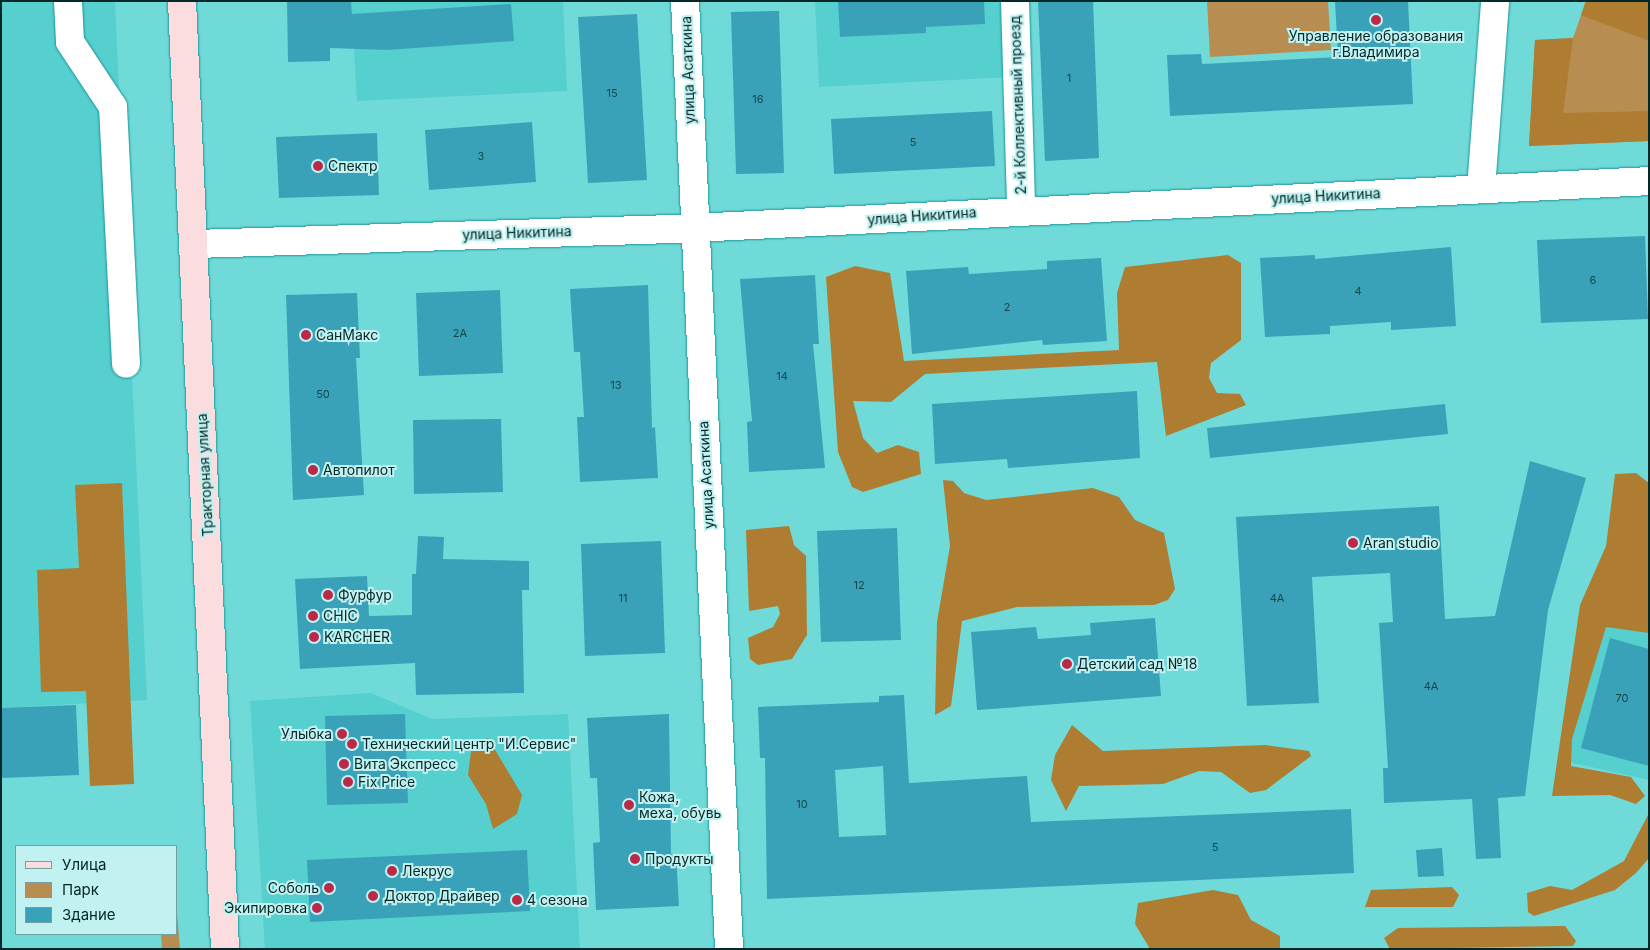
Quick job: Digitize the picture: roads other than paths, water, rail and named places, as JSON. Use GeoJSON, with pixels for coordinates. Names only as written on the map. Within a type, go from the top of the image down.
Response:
{"type":"FeatureCollection","features":[{"type":"Feature","properties":{"kind":"main road","name":"Тракторная улица"},"geometry":{"type":"LineString","coordinates":[[182,1],[195,244],[225,949]]}},
{"type":"Feature","properties":{"kind":"street"},"geometry":{"type":"LineString","coordinates":[[68,1],[70,42],[113,107],[126,364]]}},
{"type":"Feature","properties":{"kind":"street","name":"улица Асаткина"},"geometry":{"type":"LineString","coordinates":[[685,1],[693,228],[728,949]]}},
{"type":"Feature","properties":{"kind":"street","name":"2-й Коллективный проезд"},"geometry":{"type":"LineString","coordinates":[[1015,1],[1022,209]]}},
{"type":"Feature","properties":{"kind":"street"},"geometry":{"type":"LineString","coordinates":[[1482,188],[1495,1]]}},
{"type":"Feature","properties":{"kind":"street","name":"улица Никитина"},"geometry":{"type":"LineString","coordinates":[[195,244],[693,228],[1022,209],[1649,181]]}},
{"type":"Feature","properties":{"kind":"place","name":"Управление образования г.Владимира"},"geometry":{"type":"Point","coordinates":[1376,20]}},
{"type":"Feature","properties":{"kind":"place","name":"Спектр"},"geometry":{"type":"Point","coordinates":[318,166]}},
{"type":"Feature","properties":{"kind":"place","name":"СанМакс"},"geometry":{"type":"Point","coordinates":[306,335]}},
{"type":"Feature","properties":{"kind":"place","name":"Автопилот"},"geometry":{"type":"Point","coordinates":[313,470]}},
{"type":"Feature","properties":{"kind":"place","name":"Aran studio"},"geometry":{"type":"Point","coordinates":[1353,543]}},
{"type":"Feature","properties":{"kind":"place","name":"Фурфур"},"geometry":{"type":"Point","coordinates":[328,595]}},
{"type":"Feature","properties":{"kind":"place","name":"CHIC"},"geometry":{"type":"Point","coordinates":[313,616]}},
{"type":"Feature","properties":{"kind":"place","name":"KARCHER"},"geometry":{"type":"Point","coordinates":[314,637]}},
{"type":"Feature","properties":{"kind":"place","name":"Детский сад №18"},"geometry":{"type":"Point","coordinates":[1067,664]}},
{"type":"Feature","properties":{"kind":"place","name":"Улыбка"},"geometry":{"type":"Point","coordinates":[342,734]}},
{"type":"Feature","properties":{"kind":"place","name":"Технический центр \"И.Сервис\""},"geometry":{"type":"Point","coordinates":[352,744]}},
{"type":"Feature","properties":{"kind":"place","name":"Вита Экспресс"},"geometry":{"type":"Point","coordinates":[344,764]}},
{"type":"Feature","properties":{"kind":"place","name":"Fix Price"},"geometry":{"type":"Point","coordinates":[348,782]}},
{"type":"Feature","properties":{"kind":"place","name":"Кожа, меха, обувь"},"geometry":{"type":"Point","coordinates":[629,805]}},
{"type":"Feature","properties":{"kind":"place","name":"Продукты"},"geometry":{"type":"Point","coordinates":[635,859]}},
{"type":"Feature","properties":{"kind":"place","name":"Лекрус"},"geometry":{"type":"Point","coordinates":[392,871]}},
{"type":"Feature","properties":{"kind":"place","name":"Соболь"},"geometry":{"type":"Point","coordinates":[329,888]}},
{"type":"Feature","properties":{"kind":"place","name":"Доктор Драйвер"},"geometry":{"type":"Point","coordinates":[373,896]}},
{"type":"Feature","properties":{"kind":"place","name":"4 сезона"},"geometry":{"type":"Point","coordinates":[517,900]}},
{"type":"Feature","properties":{"kind":"place","name":"Экипировка"},"geometry":{"type":"Point","coordinates":[317,908]}}]}
